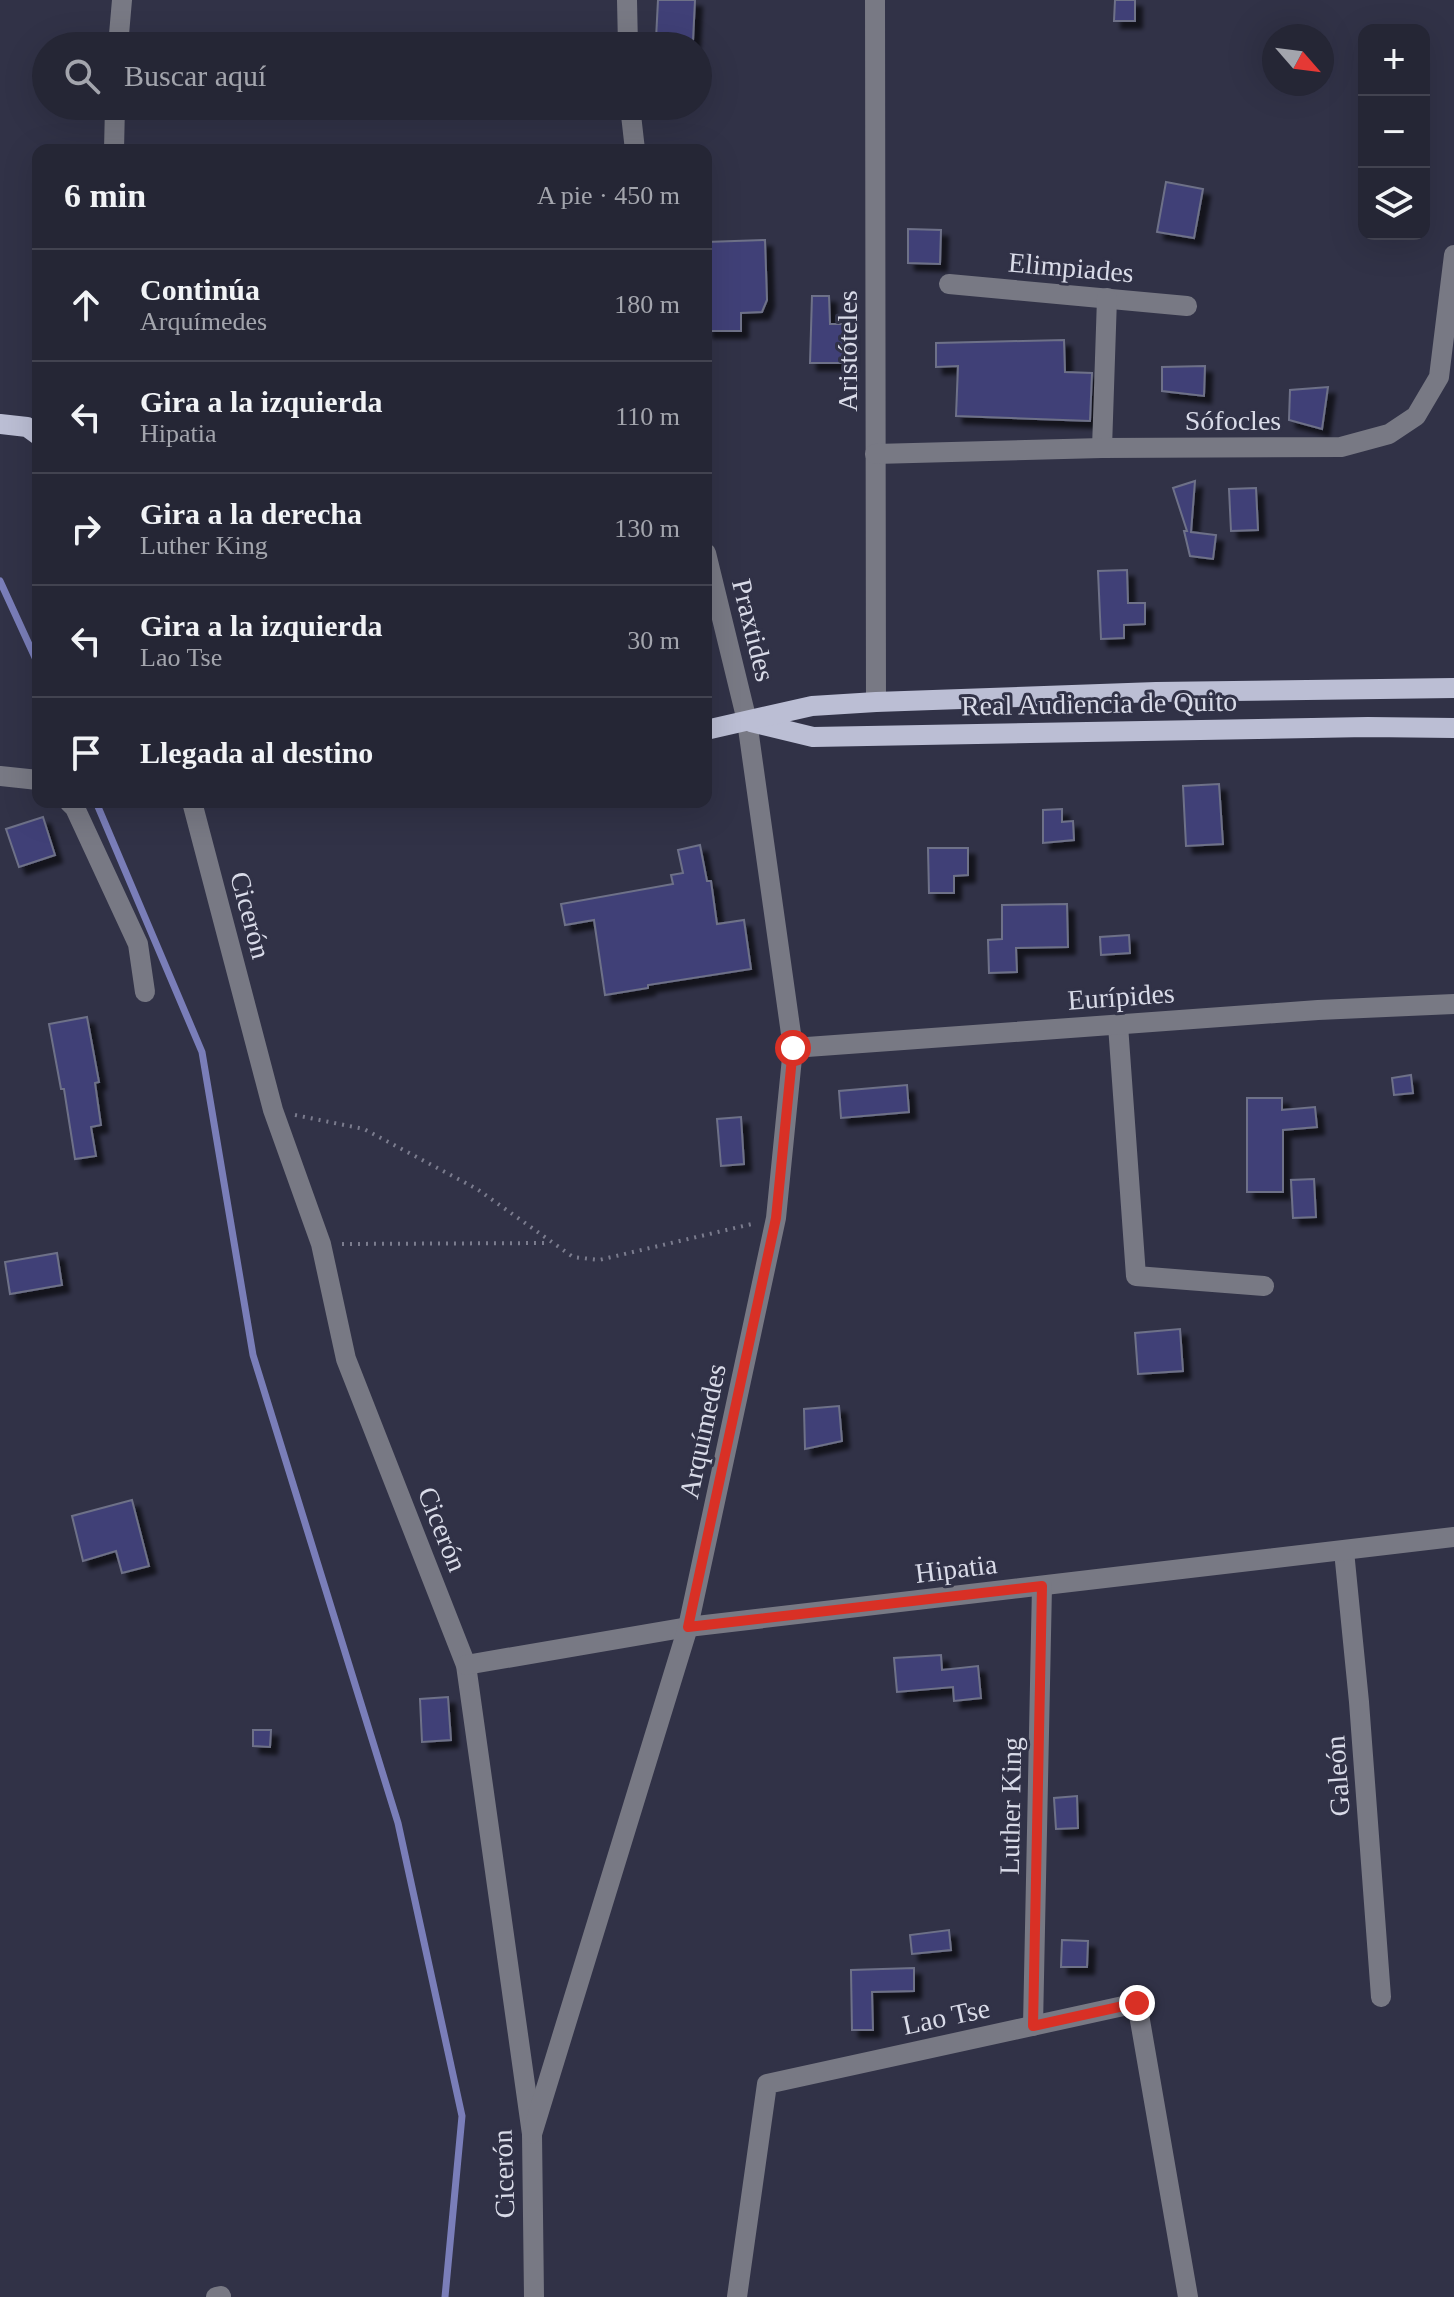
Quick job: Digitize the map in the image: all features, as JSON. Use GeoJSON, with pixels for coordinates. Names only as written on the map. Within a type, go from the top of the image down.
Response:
{"type":"FeatureCollection","features":[{"type":"Feature","properties":{"kind":"main road"},"geometry":{"type":"LineString","coordinates":[[0,424],[27,427],[32,431]]}},
{"type":"Feature","properties":{"kind":"main road","name":"Real Audiencia de Quito"},"geometry":{"type":"LineString","coordinates":[[712,729],[812,706],[876,702],[1156,692],[1454,688]]}},
{"type":"Feature","properties":{"kind":"main road","name":"Real Audiencia de Quito"},"geometry":{"type":"LineString","coordinates":[[747,721],[813,737],[1336,727],[1454,728]]}},
{"type":"Feature","properties":{"kind":"street"},"geometry":{"type":"LineString","coordinates":[[119,32],[122,0]]}},
{"type":"Feature","properties":{"kind":"street"},"geometry":{"type":"LineString","coordinates":[[627,0],[628,32]]}},
{"type":"Feature","properties":{"kind":"street","name":"Aristóteles"},"geometry":{"type":"LineString","coordinates":[[875,0],[876,702]]}},
{"type":"Feature","properties":{"kind":"street"},"geometry":{"type":"LineString","coordinates":[[114,144],[115,120]]}},
{"type":"Feature","properties":{"kind":"street"},"geometry":{"type":"LineString","coordinates":[[632,120],[634,144]]}},
{"type":"Feature","properties":{"kind":"street","name":"Sófocles"},"geometry":{"type":"LineString","coordinates":[[875,454],[1102,448],[1341,447],[1389,434],[1416,416],[1439,377],[1454,255]]}},
{"type":"Feature","properties":{"kind":"street","name":"Elimpiades"},"geometry":{"type":"LineString","coordinates":[[949,284],[1187,306]]}},
{"type":"Feature","properties":{"kind":"street"},"geometry":{"type":"LineString","coordinates":[[1102,448],[1107,298]]}},
{"type":"Feature","properties":{"kind":"street","name":"Praxtides"},"geometry":{"type":"LineString","coordinates":[[712,578],[747,721]]}},
{"type":"Feature","properties":{"kind":"street","name":"Arquímedes"},"geometry":{"type":"LineString","coordinates":[[532,2134],[688,1627],[776,1218],[793,1048],[747,721]]}},
{"type":"Feature","properties":{"kind":"street"},"geometry":{"type":"LineString","coordinates":[[0,776],[32,779]]}},
{"type":"Feature","properties":{"kind":"street"},"geometry":{"type":"LineString","coordinates":[[75,808],[138,944],[145,992]]}},
{"type":"Feature","properties":{"kind":"street","name":"Cicerón"},"geometry":{"type":"LineString","coordinates":[[194,808],[273,1110],[321,1244],[346,1359],[466,1665],[532,2134],[534,2297]]}},
{"type":"Feature","properties":{"kind":"street","name":"Eurípides"},"geometry":{"type":"LineString","coordinates":[[793,1048],[1318,1010],[1454,1004]]}},
{"type":"Feature","properties":{"kind":"street"},"geometry":{"type":"LineString","coordinates":[[1118,1025],[1136,1276],[1264,1286]]}},
{"type":"Feature","properties":{"kind":"street","name":"Hipatia"},"geometry":{"type":"LineString","coordinates":[[466,1665],[688,1627],[1454,1537]]}},
{"type":"Feature","properties":{"kind":"street","name":"Galeón"},"geometry":{"type":"LineString","coordinates":[[1344,1551],[1359,1702],[1381,1997]]}},
{"type":"Feature","properties":{"kind":"street","name":"Luther King"},"geometry":{"type":"LineString","coordinates":[[1033,2026],[1042,1586]]}},
{"type":"Feature","properties":{"kind":"street","name":"Lao Tse"},"geometry":{"type":"LineString","coordinates":[[737,2297],[767,2084],[1137,2003],[1188,2297]]}},
{"type":"Feature","properties":{"kind":"path"},"geometry":{"type":"LineString","coordinates":[[273,1110],[364,1129],[477,1189],[573,1257],[599,1260],[776,1218]]}},
{"type":"Feature","properties":{"kind":"path"},"geometry":{"type":"LineString","coordinates":[[321,1244],[552,1243]]}},
{"type":"Feature","properties":{"kind":"building"},"geometry":{"type":"Polygon","coordinates":[[[658,0],[695,0],[693,32],[656,32],[658,0]]]}},
{"type":"Feature","properties":{"kind":"building"},"geometry":{"type":"Polygon","coordinates":[[[1115,0],[1135,0],[1135,21],[1114,21],[1115,0]]]}},
{"type":"Feature","properties":{"kind":"building"},"geometry":{"type":"Polygon","coordinates":[[[1166,182],[1203,189],[1194,238],[1157,232],[1166,182]]]}},
{"type":"Feature","properties":{"kind":"building"},"geometry":{"type":"Polygon","coordinates":[[[908,229],[941,230],[940,264],[908,263],[908,229]]]}},
{"type":"Feature","properties":{"kind":"building"},"geometry":{"type":"Polygon","coordinates":[[[765,240],[767,300],[762,312],[741,313],[741,331],[712,331],[712,242],[765,240]]]}},
{"type":"Feature","properties":{"kind":"building"},"geometry":{"type":"Polygon","coordinates":[[[812,296],[829,296],[830,324],[849,324],[849,363],[810,363],[812,296]]]}},
{"type":"Feature","properties":{"kind":"building"},"geometry":{"type":"Polygon","coordinates":[[[1064,340],[1065,372],[1092,373],[1090,421],[956,416],[958,366],[936,367],[936,343],[1064,340]]]}},
{"type":"Feature","properties":{"kind":"building"},"geometry":{"type":"Polygon","coordinates":[[[1205,366],[1204,396],[1162,391],[1162,367],[1205,366]]]}},
{"type":"Feature","properties":{"kind":"building"},"geometry":{"type":"Polygon","coordinates":[[[1328,387],[1322,429],[1289,420],[1290,390],[1328,387]]]}},
{"type":"Feature","properties":{"kind":"building"},"geometry":{"type":"Polygon","coordinates":[[[1195,481],[1191,532],[1216,535],[1213,559],[1190,556],[1184,531],[1187,531],[1173,488],[1195,481]]]}},
{"type":"Feature","properties":{"kind":"building"},"geometry":{"type":"Polygon","coordinates":[[[1256,488],[1258,530],[1231,531],[1229,489],[1256,488]]]}},
{"type":"Feature","properties":{"kind":"building"},"geometry":{"type":"Polygon","coordinates":[[[1127,570],[1128,603],[1145,603],[1145,624],[1124,625],[1124,638],[1101,639],[1098,571],[1127,570]]]}},
{"type":"Feature","properties":{"kind":"building"},"geometry":{"type":"Polygon","coordinates":[[[1219,784],[1223,844],[1186,846],[1183,786],[1219,784]]]}},
{"type":"Feature","properties":{"kind":"building"},"geometry":{"type":"Polygon","coordinates":[[[1062,809],[1062,822],[1073,821],[1074,840],[1043,843],[1043,810],[1062,809]]]}},
{"type":"Feature","properties":{"kind":"building"},"geometry":{"type":"Polygon","coordinates":[[[43,817],[55,855],[19,867],[6,829],[43,817]]]}},
{"type":"Feature","properties":{"kind":"building"},"geometry":{"type":"Polygon","coordinates":[[[700,845],[707,881],[711,881],[717,924],[744,920],[751,969],[605,995],[594,920],[565,925],[561,904],[673,884],[671,875],[683,873],[678,850],[700,845]]]}},
{"type":"Feature","properties":{"kind":"building"},"geometry":{"type":"Polygon","coordinates":[[[928,848],[968,848],[968,875],[954,876],[954,893],[929,893],[928,848]]]}},
{"type":"Feature","properties":{"kind":"building"},"geometry":{"type":"Polygon","coordinates":[[[1067,904],[1068,947],[1016,948],[1017,972],[989,973],[988,940],[1002,939],[1002,905],[1067,904]]]}},
{"type":"Feature","properties":{"kind":"building"},"geometry":{"type":"Polygon","coordinates":[[[1129,935],[1130,953],[1101,955],[1100,937],[1129,935]]]}},
{"type":"Feature","properties":{"kind":"building"},"geometry":{"type":"Polygon","coordinates":[[[87,1017],[99,1082],[95,1083],[101,1125],[91,1127],[96,1156],[75,1159],[64,1089],[61,1089],[49,1024],[87,1017]]]}},
{"type":"Feature","properties":{"kind":"building"},"geometry":{"type":"Polygon","coordinates":[[[1411,1075],[1413,1093],[1394,1095],[1392,1078],[1411,1075]]]}},
{"type":"Feature","properties":{"kind":"building"},"geometry":{"type":"Polygon","coordinates":[[[907,1085],[909,1112],[841,1118],[839,1091],[907,1085]]]}},
{"type":"Feature","properties":{"kind":"building"},"geometry":{"type":"Polygon","coordinates":[[[1247,1098],[1282,1098],[1282,1110],[1315,1107],[1317,1127],[1283,1130],[1283,1192],[1247,1192],[1247,1098]]]}},
{"type":"Feature","properties":{"kind":"building"},"geometry":{"type":"Polygon","coordinates":[[[741,1117],[744,1164],[721,1166],[717,1119],[741,1117]]]}},
{"type":"Feature","properties":{"kind":"building"},"geometry":{"type":"Polygon","coordinates":[[[1314,1179],[1316,1217],[1293,1218],[1291,1180],[1314,1179]]]}},
{"type":"Feature","properties":{"kind":"building"},"geometry":{"type":"Polygon","coordinates":[[[57,1253],[62,1285],[10,1294],[5,1262],[57,1253]]]}},
{"type":"Feature","properties":{"kind":"building"},"geometry":{"type":"Polygon","coordinates":[[[1180,1329],[1183,1371],[1138,1374],[1135,1333],[1180,1329]]]}},
{"type":"Feature","properties":{"kind":"building"},"geometry":{"type":"Polygon","coordinates":[[[839,1406],[842,1441],[805,1449],[804,1409],[839,1406]]]}},
{"type":"Feature","properties":{"kind":"building"},"geometry":{"type":"Polygon","coordinates":[[[132,1500],[149,1566],[122,1573],[116,1551],[83,1561],[72,1516],[132,1500]]]}},
{"type":"Feature","properties":{"kind":"building"},"geometry":{"type":"Polygon","coordinates":[[[941,1655],[942,1670],[978,1666],[981,1698],[954,1701],[953,1687],[897,1692],[894,1658],[941,1655]]]}},
{"type":"Feature","properties":{"kind":"building"},"geometry":{"type":"Polygon","coordinates":[[[448,1697],[451,1740],[422,1742],[420,1699],[448,1697]]]}},
{"type":"Feature","properties":{"kind":"building"},"geometry":{"type":"Polygon","coordinates":[[[253,1730],[271,1730],[270,1747],[253,1746],[253,1730]]]}},
{"type":"Feature","properties":{"kind":"building"},"geometry":{"type":"Polygon","coordinates":[[[1077,1796],[1078,1828],[1056,1829],[1054,1798],[1077,1796]]]}},
{"type":"Feature","properties":{"kind":"building"},"geometry":{"type":"Polygon","coordinates":[[[949,1930],[951,1950],[912,1954],[910,1935],[949,1930]]]}},
{"type":"Feature","properties":{"kind":"building"},"geometry":{"type":"Polygon","coordinates":[[[1062,1940],[1088,1941],[1087,1967],[1061,1967],[1062,1940]]]}},
{"type":"Feature","properties":{"kind":"building"},"geometry":{"type":"Polygon","coordinates":[[[914,1968],[914,1991],[872,1992],[873,2030],[852,2030],[851,1970],[914,1968]]]}},
{"type":"Feature","properties":{"kind":"waterway"},"geometry":{"type":"LineString","coordinates":[[0,581],[32,651]]}},
{"type":"Feature","properties":{"kind":"waterway"},"geometry":{"type":"LineString","coordinates":[[99,808],[202,1052],[253,1355],[398,1823],[462,2116],[445,2297]]}},
{"type":"Feature","properties":{"kind":"route"},"geometry":{"type":"LineString","coordinates":[[793,1048],[776,1218],[688,1627],[1042,1586],[1033,2026],[1137,2003]]}}]}
